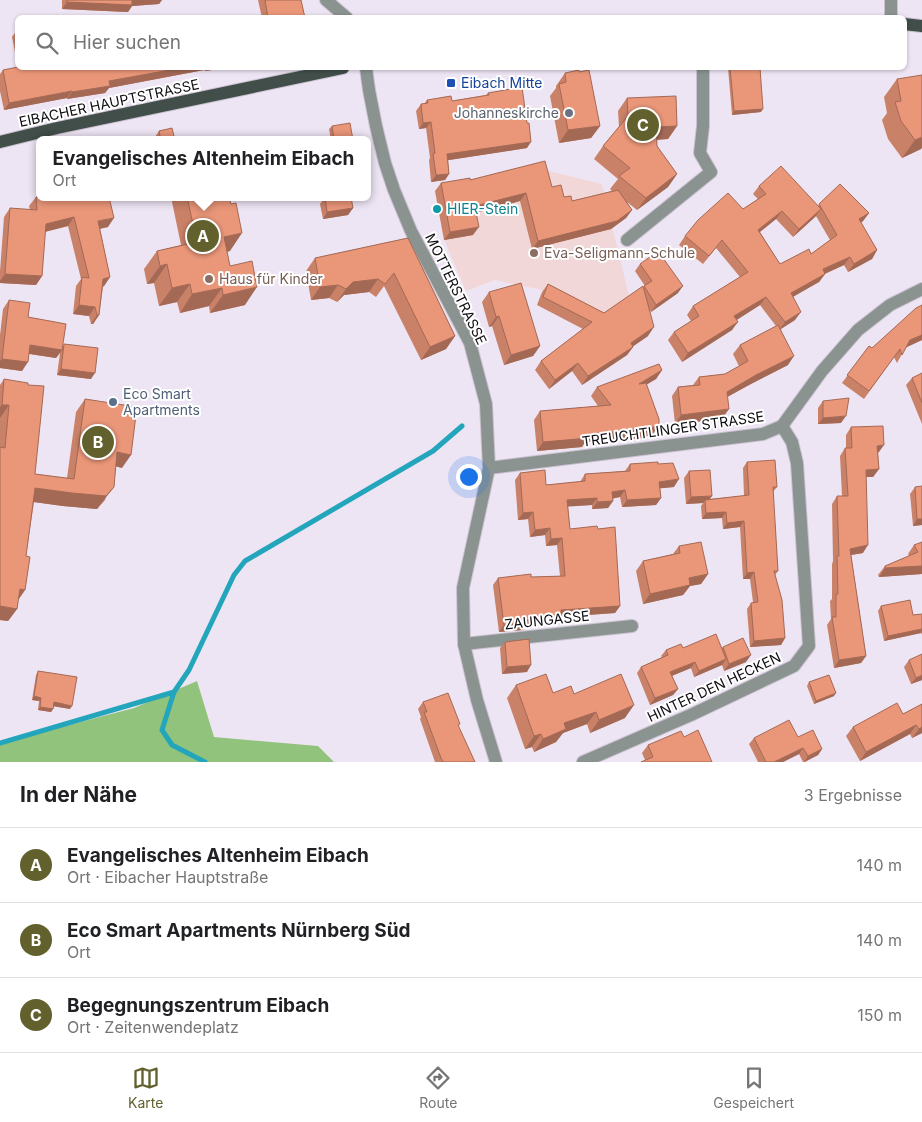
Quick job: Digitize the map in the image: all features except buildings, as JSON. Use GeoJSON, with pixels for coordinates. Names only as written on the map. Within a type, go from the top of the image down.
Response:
{"type":"FeatureCollection","features":[{"type":"Feature","properties":{"kind":"main road"},"geometry":{"type":"LineString","coordinates":[[907,24],[922,26]]}},
{"type":"Feature","properties":{"kind":"main road","name":"EIBACHER HAUPTSTRASSE"},"geometry":{"type":"LineString","coordinates":[[0,142],[57,128],[332,70]]}},
{"type":"Feature","properties":{"kind":"street"},"geometry":{"type":"LineString","coordinates":[[326,0],[344,15]]}},
{"type":"Feature","properties":{"kind":"street"},"geometry":{"type":"LineString","coordinates":[[891,0],[891,15]]}},
{"type":"Feature","properties":{"kind":"street","name":"MOTTERSTRASSE"},"geometry":{"type":"LineString","coordinates":[[366,70],[376,126],[394,190],[411,231],[470,343],[486,404],[488,468],[463,588],[464,644],[477,700],[496,762]]}},
{"type":"Feature","properties":{"kind":"street"},"geometry":{"type":"LineString","coordinates":[[627,240],[711,172],[700,153],[704,126],[703,70]]}},
{"type":"Feature","properties":{"kind":"street","name":"TREUCHTLINGER STRASSE"},"geometry":{"type":"LineString","coordinates":[[488,468],[762,434],[782,426],[822,371],[858,330],[890,305],[922,289]]}},
{"type":"Feature","properties":{"kind":"street","name":"HINTER DEN HECKEN"},"geometry":{"type":"LineString","coordinates":[[583,762],[693,714],[794,666],[809,646],[798,463],[792,442],[782,426]]}},
{"type":"Feature","properties":{"kind":"street","name":"ZAUNGASSE"},"geometry":{"type":"LineString","coordinates":[[464,644],[632,626]]}},
{"type":"Feature","properties":{"kind":"shaded area","name":"Eva-Seligmann-Schule"},"geometry":{"type":"Polygon","coordinates":[[[540,169],[602,184],[629,296],[598,319],[542,290],[495,280],[466,291],[444,240],[435,191],[540,169]]]}},
{"type":"Feature","properties":{"kind":"green space"},"geometry":{"type":"Polygon","coordinates":[[[197,681],[214,737],[318,746],[334,762],[0,762],[0,743],[134,708],[197,681]]]}},
{"type":"Feature","properties":{"kind":"waterway"},"geometry":{"type":"LineString","coordinates":[[205,762],[172,745],[162,730],[174,692],[189,670],[234,575],[245,561],[433,451],[462,426]]}},
{"type":"Feature","properties":{"kind":"waterway"},"geometry":{"type":"LineString","coordinates":[[0,743],[174,692]]}},
{"type":"Feature","properties":{"kind":"place","name":"Eibach Mitte"},"geometry":{"type":"Point","coordinates":[451,83]}},
{"type":"Feature","properties":{"kind":"place","name":"Johanneskirche"},"geometry":{"type":"Point","coordinates":[569,113]}},
{"type":"Feature","properties":{"kind":"place","name":"Begegnungszentrum Eibach"},"geometry":{"type":"Point","coordinates":[643,125]}},
{"type":"Feature","properties":{"kind":"place","name":"HIER-Stein"},"geometry":{"type":"Point","coordinates":[437,209]}},
{"type":"Feature","properties":{"kind":"place","name":"Evangelisches Altenheim Eibach"},"geometry":{"type":"Point","coordinates":[203,236]}},
{"type":"Feature","properties":{"kind":"place","name":"Eva-Seligmann-Schule"},"geometry":{"type":"Point","coordinates":[534,253]}},
{"type":"Feature","properties":{"kind":"place","name":"Haus für Kinder"},"geometry":{"type":"Point","coordinates":[209,279]}},
{"type":"Feature","properties":{"kind":"place","name":"Eco Smart Apartments"},"geometry":{"type":"Point","coordinates":[113,402]}},
{"type":"Feature","properties":{"kind":"place","name":"Eco Smart Apartments Nürnberg Süd"},"geometry":{"type":"Point","coordinates":[98,442]}}]}
